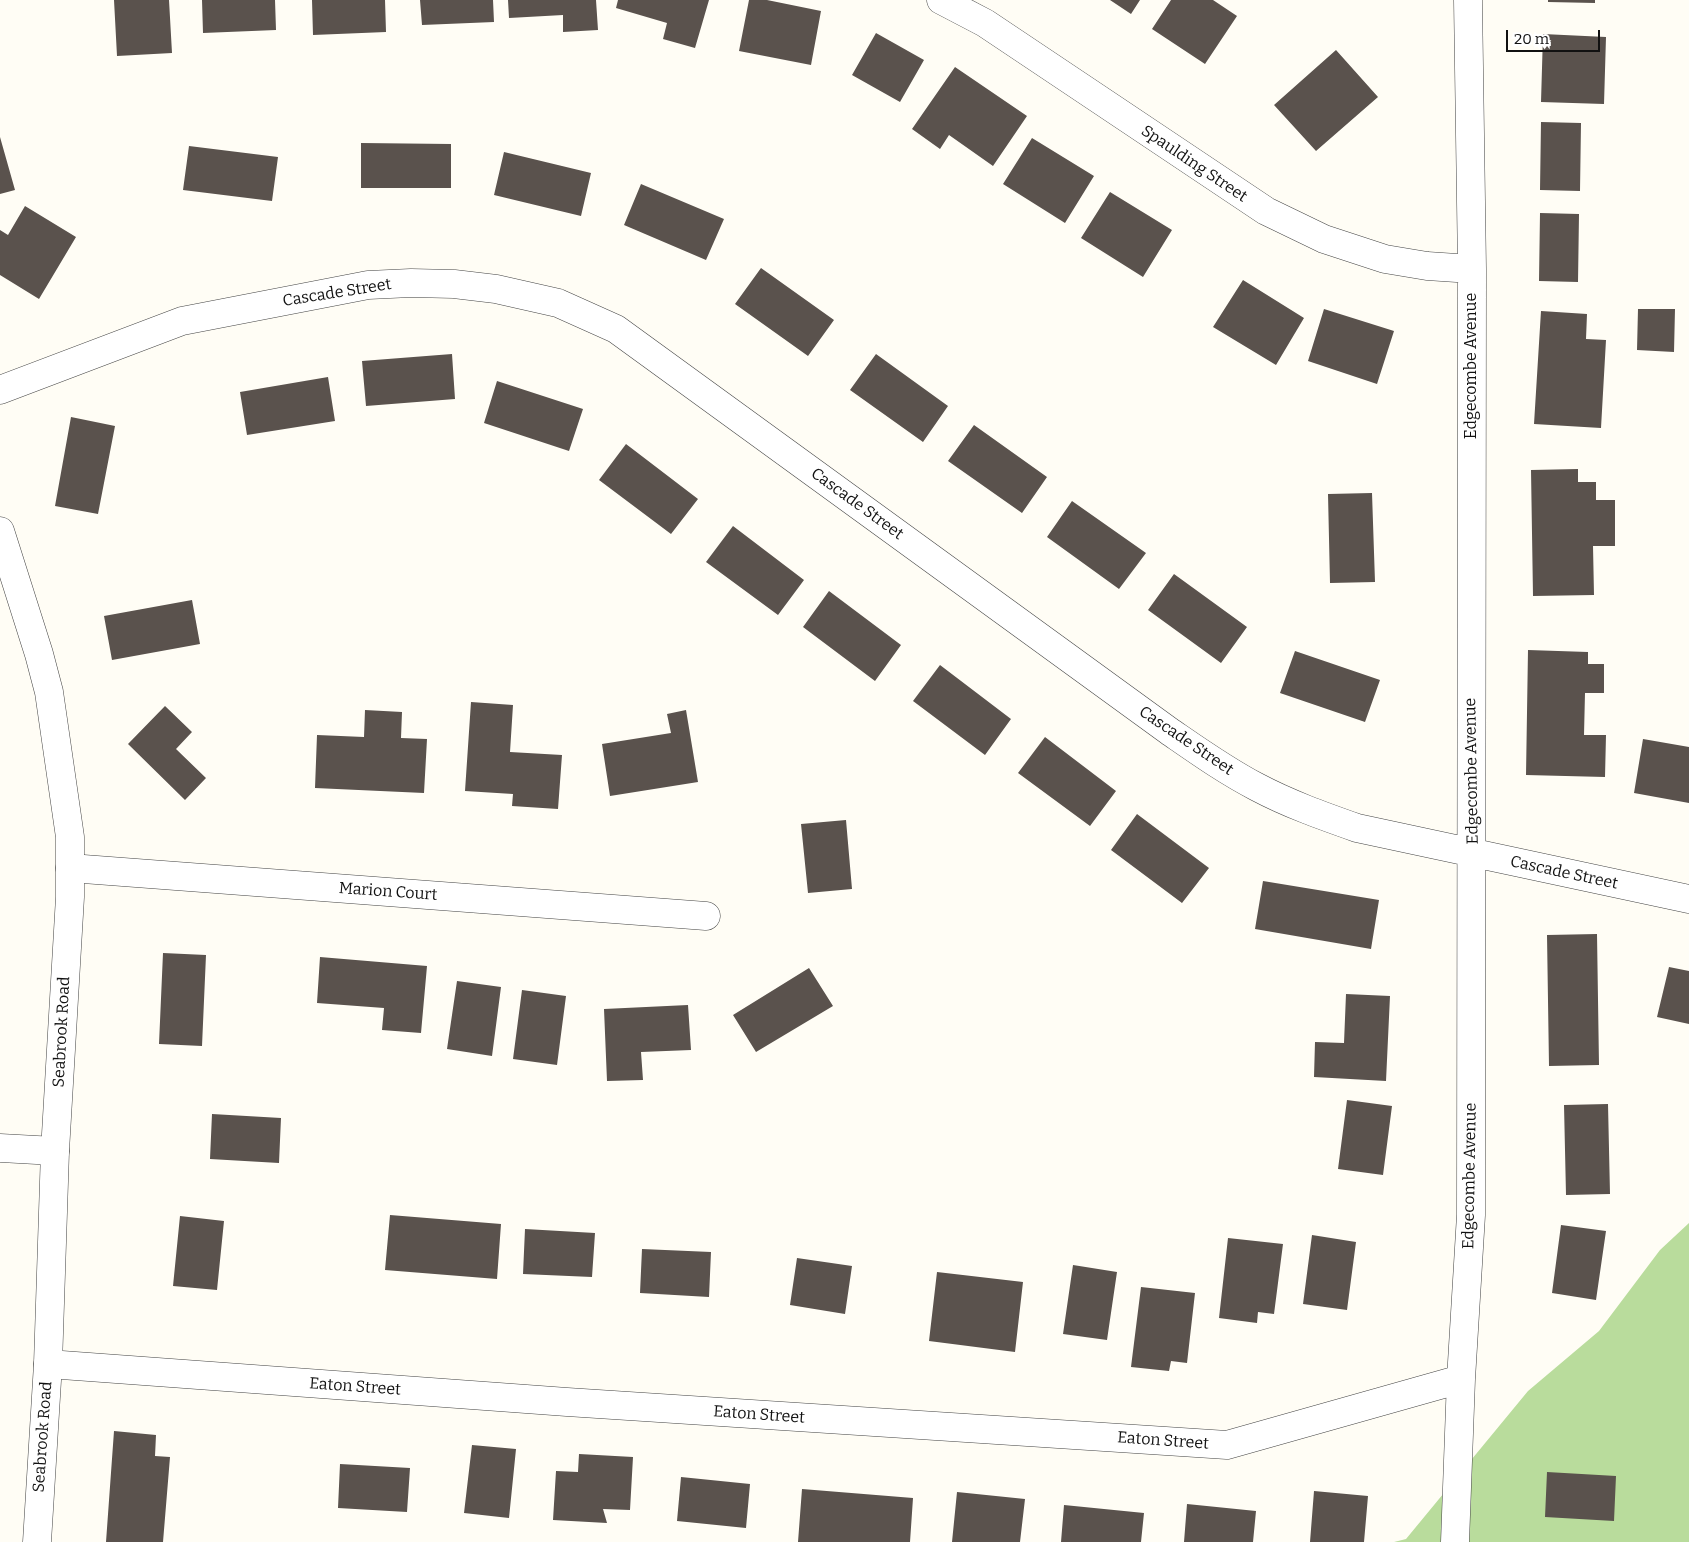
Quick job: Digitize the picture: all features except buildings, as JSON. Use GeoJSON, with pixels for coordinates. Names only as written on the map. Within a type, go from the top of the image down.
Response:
{"type":"FeatureCollection","features":[{"type":"Feature","properties":{"kind":"street","name":"Spaulding Street"},"geometry":{"type":"LineString","coordinates":[[941,0],[986,23],[1266,211],[1324,239],[1385,259],[1427,266],[1472,269]]}},
{"type":"Feature","properties":{"kind":"street","name":"Edgecombe Avenue"},"geometry":{"type":"LineString","coordinates":[[1454,1542],[1461,1378],[1471,1215],[1473,854],[1471,635],[1472,269],[1468,0]]}},
{"type":"Feature","properties":{"kind":"street","name":"Cascade Street"},"geometry":{"type":"LineString","coordinates":[[0,390],[182,321],[368,285],[454,284],[496,289],[558,303],[616,329],[1222,767],[1259,788],[1317,814],[1357,828],[1689,899]]}},
{"type":"Feature","properties":{"kind":"street","name":"Seabrook Road"},"geometry":{"type":"LineString","coordinates":[[0,531],[40,654],[49,692],[67,806],[70,868],[55,1151],[48,1364],[36,1542]]}},
{"type":"Feature","properties":{"kind":"street","name":"Marion Court"},"geometry":{"type":"LineString","coordinates":[[70,868],[706,916]]}},
{"type":"Feature","properties":{"kind":"street"},"geometry":{"type":"LineString","coordinates":[[0,1148],[55,1151]]}},
{"type":"Feature","properties":{"kind":"street","name":"Eaton Street"},"geometry":{"type":"LineString","coordinates":[[48,1364],[567,1402],[1227,1445],[1461,1378]]}},
{"type":"Feature","properties":{"kind":"green space"},"geometry":{"type":"Polygon","coordinates":[[[1689,1223],[1689,1542],[1394,1542],[1406,1539],[1528,1391],[1599,1331],[1660,1250],[1689,1223]]]}}]}
